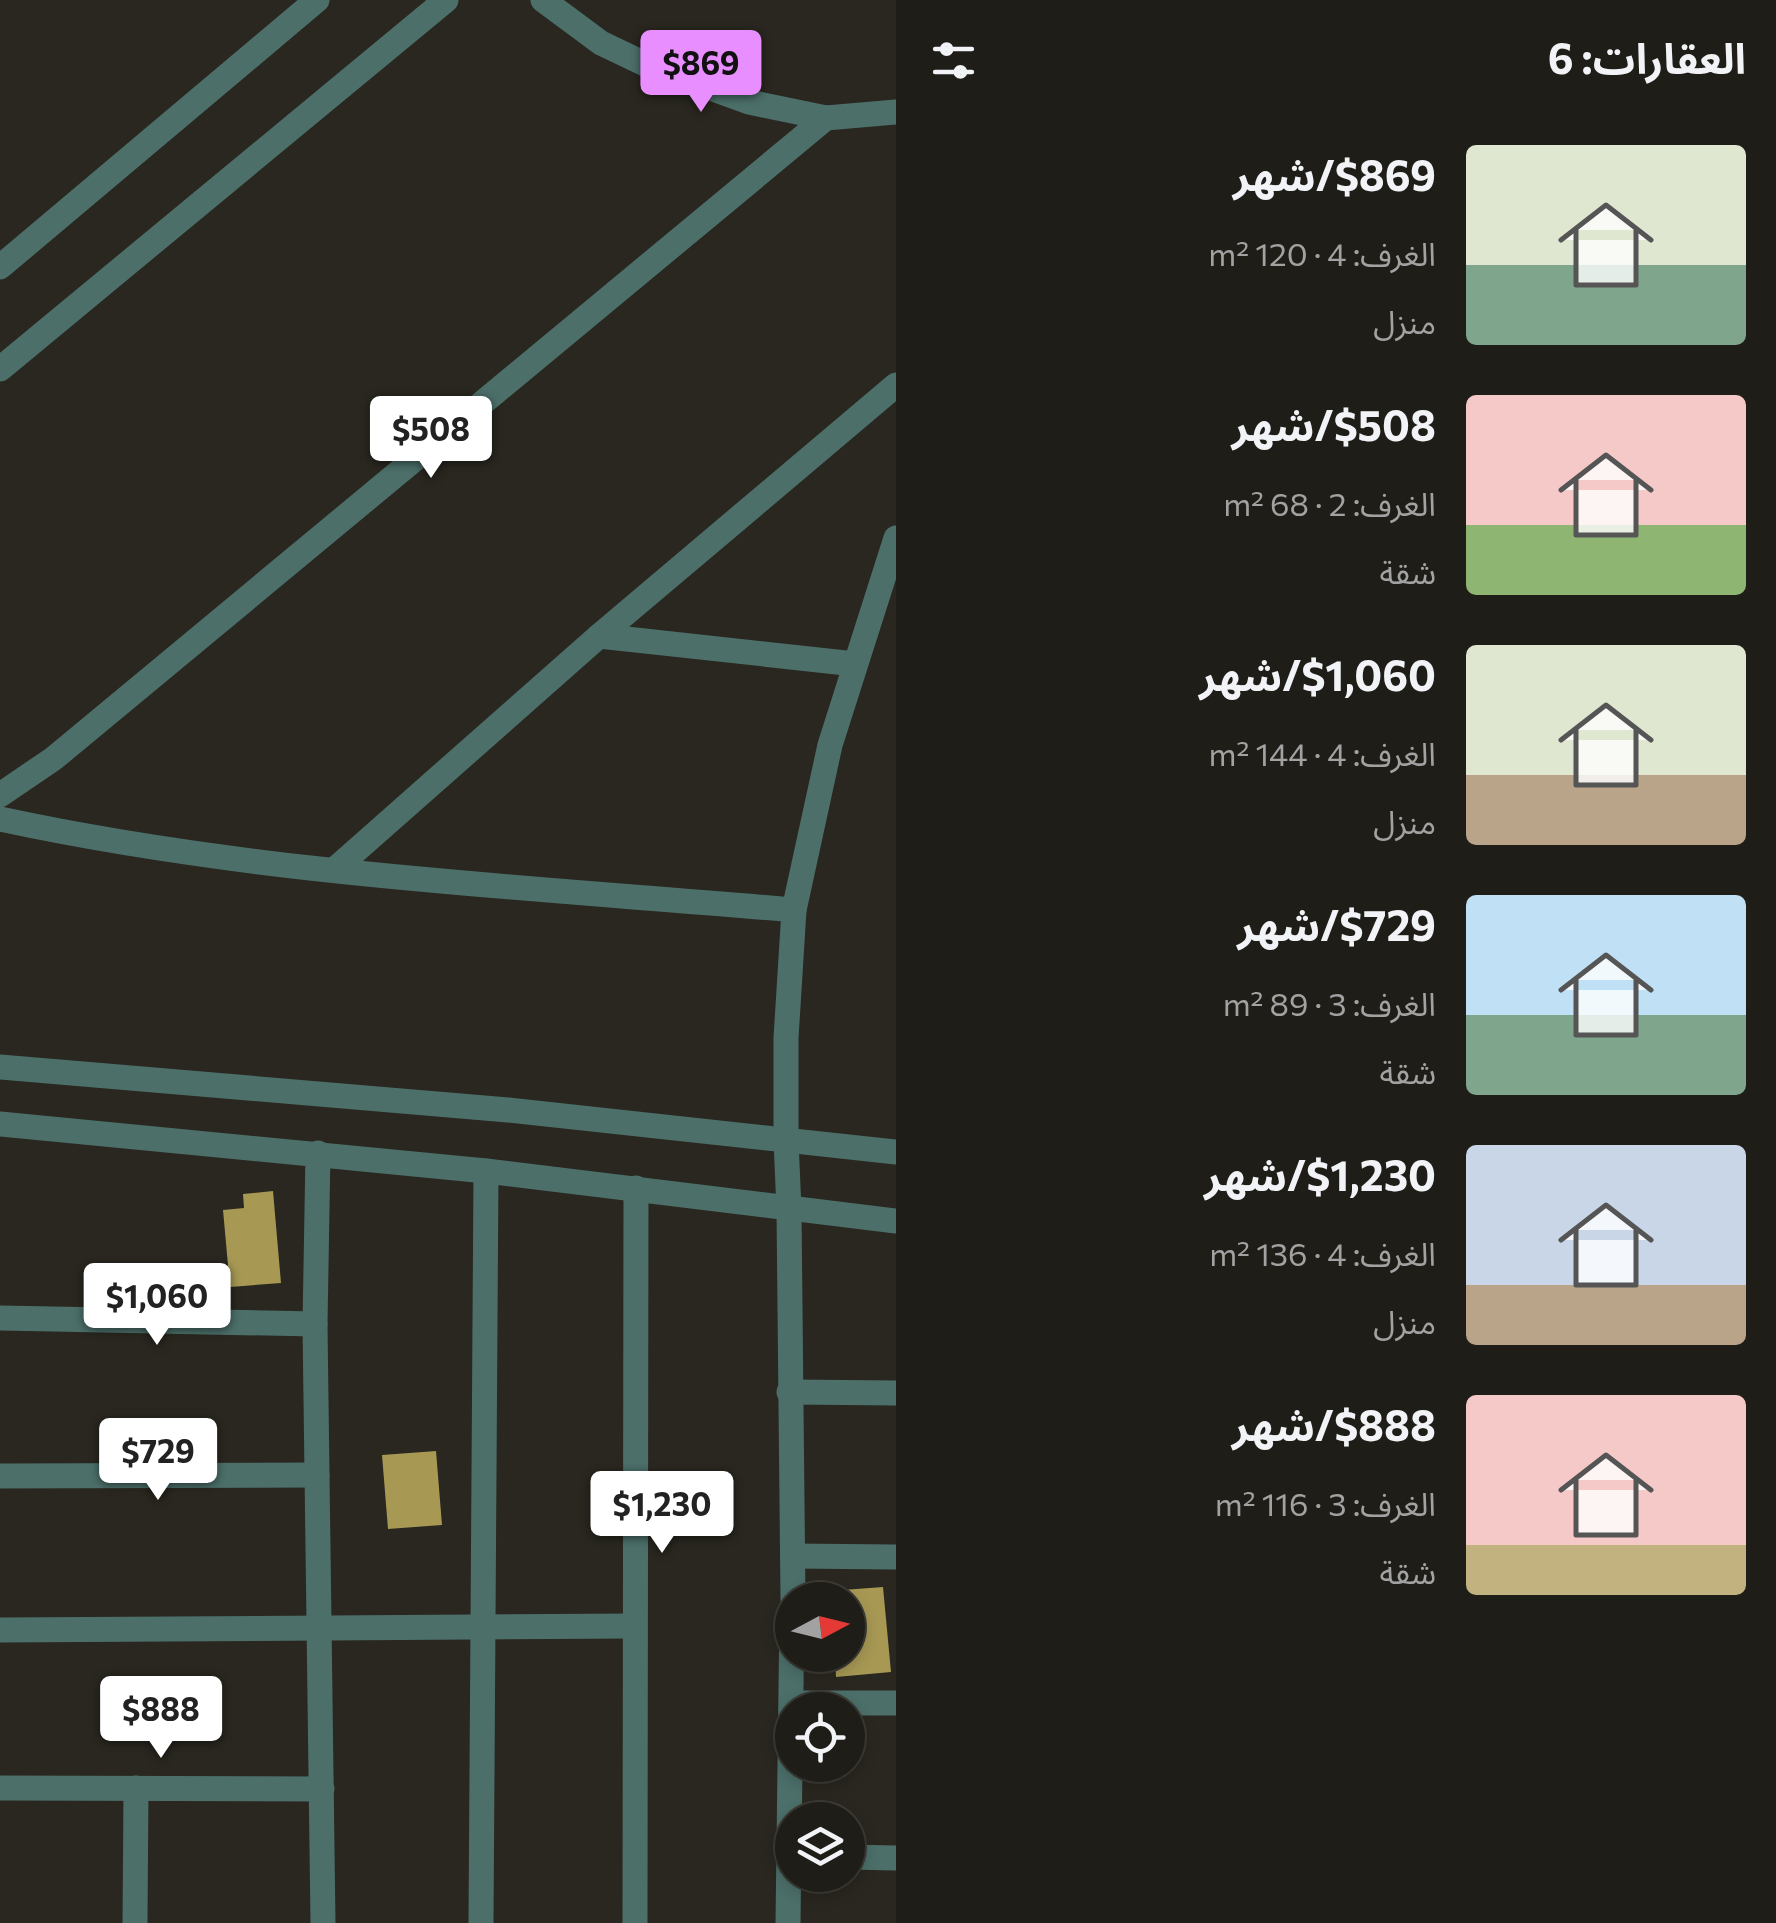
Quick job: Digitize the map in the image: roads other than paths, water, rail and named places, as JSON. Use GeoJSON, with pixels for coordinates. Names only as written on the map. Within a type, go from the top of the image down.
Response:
{"type":"FeatureCollection","features":[{"type":"Feature","properties":{"kind":"street"},"geometry":{"type":"LineString","coordinates":[[0,267],[317,0]]}},
{"type":"Feature","properties":{"kind":"street"},"geometry":{"type":"LineString","coordinates":[[0,369],[446,0]]}},
{"type":"Feature","properties":{"kind":"street"},"geometry":{"type":"LineString","coordinates":[[543,0],[600,42],[647,65],[748,102],[826,118],[896,112]]}},
{"type":"Feature","properties":{"kind":"street"},"geometry":{"type":"LineString","coordinates":[[0,796],[68,746],[826,118]]}},
{"type":"Feature","properties":{"kind":"street"},"geometry":{"type":"LineString","coordinates":[[334,870],[599,636],[896,385]]}},
{"type":"Feature","properties":{"kind":"street"},"geometry":{"type":"LineString","coordinates":[[792,1582],[786,1038],[794,910],[830,745],[896,538]]}},
{"type":"Feature","properties":{"kind":"street"},"geometry":{"type":"LineString","coordinates":[[599,636],[854,664]]}},
{"type":"Feature","properties":{"kind":"street"},"geometry":{"type":"LineString","coordinates":[[0,819],[170,850],[334,870],[794,910]]}},
{"type":"Feature","properties":{"kind":"street"},"geometry":{"type":"LineString","coordinates":[[0,1067],[508,1110],[896,1152]]}},
{"type":"Feature","properties":{"kind":"street"},"geometry":{"type":"LineString","coordinates":[[0,1124],[486,1171],[896,1220]]}},
{"type":"Feature","properties":{"kind":"street"},"geometry":{"type":"LineString","coordinates":[[318,1154],[315,1324],[323,1923]]}},
{"type":"Feature","properties":{"kind":"street"},"geometry":{"type":"LineString","coordinates":[[481,1923],[486,1171]]}},
{"type":"Feature","properties":{"kind":"street"},"geometry":{"type":"LineString","coordinates":[[634,1923],[636,1188]]}},
{"type":"Feature","properties":{"kind":"street"},"geometry":{"type":"LineString","coordinates":[[0,1318],[315,1324]]}},
{"type":"Feature","properties":{"kind":"street"},"geometry":{"type":"LineString","coordinates":[[789,1392],[896,1393]]}},
{"type":"Feature","properties":{"kind":"street"},"geometry":{"type":"LineString","coordinates":[[0,1476],[317,1475]]}},
{"type":"Feature","properties":{"kind":"street"},"geometry":{"type":"LineString","coordinates":[[793,1556],[896,1557]]}},
{"type":"Feature","properties":{"kind":"street"},"geometry":{"type":"LineString","coordinates":[[0,1630],[634,1626]]}},
{"type":"Feature","properties":{"kind":"street"},"geometry":{"type":"LineString","coordinates":[[865,1703],[896,1703]]}},
{"type":"Feature","properties":{"kind":"street"},"geometry":{"type":"LineString","coordinates":[[0,1788],[322,1788]]}},
{"type":"Feature","properties":{"kind":"street"},"geometry":{"type":"LineString","coordinates":[[135,1923],[136,1788]]}},
{"type":"Feature","properties":{"kind":"street"},"geometry":{"type":"LineString","coordinates":[[865,1857],[896,1858]]}},
{"type":"Feature","properties":{"kind":"street"},"geometry":{"type":"LineString","coordinates":[[788,1923],[789,1892]]}}]}
